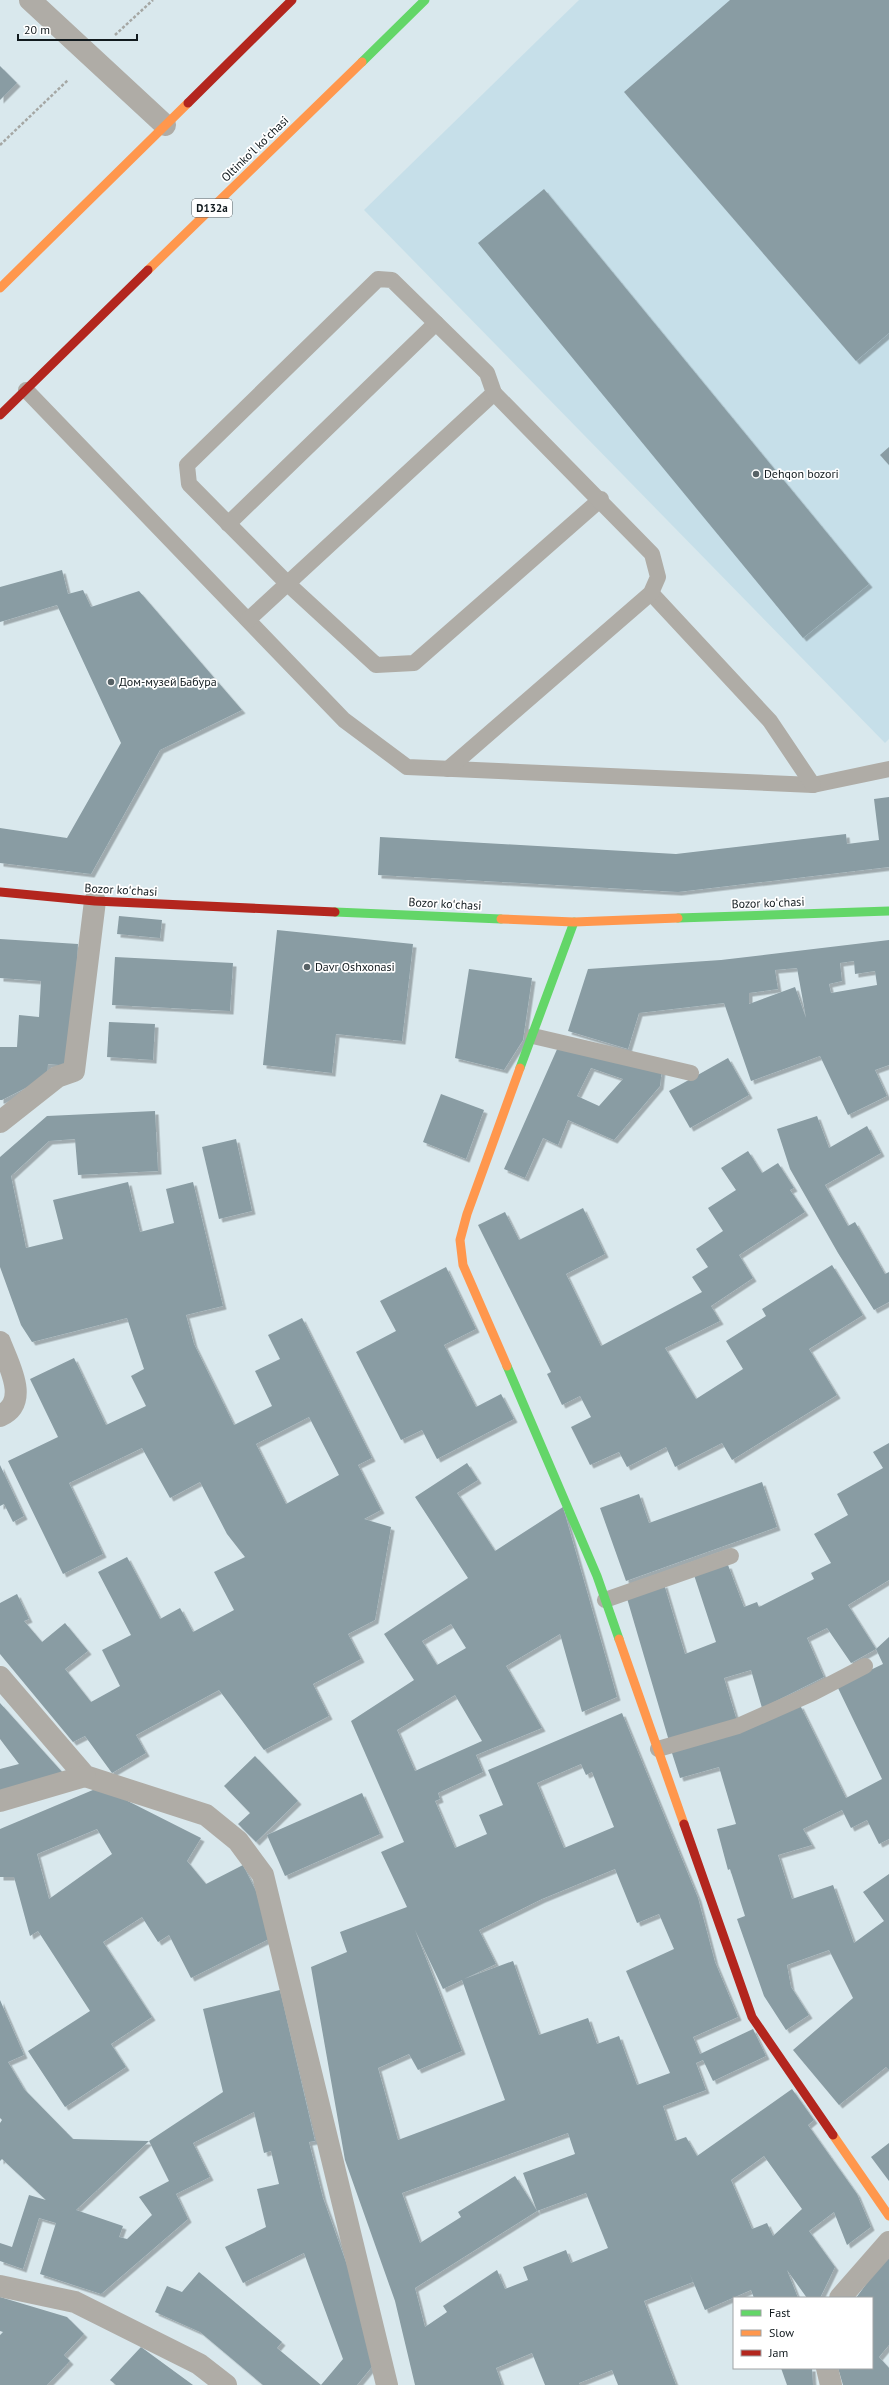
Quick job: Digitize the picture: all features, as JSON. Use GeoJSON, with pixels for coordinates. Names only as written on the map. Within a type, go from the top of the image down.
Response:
{"type":"FeatureCollection","features":[{"type":"Feature","properties":{"kind":"street"},"geometry":{"type":"LineString","coordinates":[[30,0],[165,125]]}},
{"type":"Feature","properties":{"kind":"street"},"geometry":{"type":"LineString","coordinates":[[0,288],[292,0]]}},
{"type":"Feature","properties":{"kind":"street","name":"Oltinkoʻl koʻchasi"},"geometry":{"type":"LineString","coordinates":[[0,415],[425,0]]}},
{"type":"Feature","properties":{"kind":"street","name":"Bozor koʻchasi"},"geometry":{"type":"LineString","coordinates":[[0,892],[95,901],[574,922],[889,911]]}},
{"type":"Feature","properties":{"kind":"street"},"geometry":{"type":"LineString","coordinates":[[0,1122],[56,1077],[74,1071],[95,901]]}},
{"type":"Feature","properties":{"kind":"street"},"geometry":{"type":"LineString","coordinates":[[574,922],[467,1214],[460,1240],[464,1265],[606,1600],[752,2017],[889,2216]]}},
{"type":"Feature","properties":{"kind":"street"},"geometry":{"type":"LineString","coordinates":[[0,1342],[17,1390],[14,1405],[0,1416]]}},
{"type":"Feature","properties":{"kind":"street"},"geometry":{"type":"LineString","coordinates":[[0,1677],[85,1776],[206,1815],[238,1841],[263,1875],[388,2385]]}},
{"type":"Feature","properties":{"kind":"street"},"geometry":{"type":"LineString","coordinates":[[0,1801],[85,1776]]}},
{"type":"Feature","properties":{"kind":"street"},"geometry":{"type":"LineString","coordinates":[[841,2297],[889,2242]]}},
{"type":"Feature","properties":{"kind":"street"},"geometry":{"type":"LineString","coordinates":[[0,2286],[75,2302],[199,2364],[226,2385]]}},
{"type":"Feature","properties":{"kind":"street"},"geometry":{"type":"LineString","coordinates":[[827,2369],[831,2385]]}},
{"type":"Feature","properties":{"kind":"lane"},"geometry":{"type":"LineString","coordinates":[[448,769],[650,593],[658,577],[652,554],[601,499],[494,393],[487,373],[392,280],[378,279],[187,465],[189,484],[288,584],[376,665],[414,663],[601,499]]}},
{"type":"Feature","properties":{"kind":"lane"},"geometry":{"type":"LineString","coordinates":[[228,524],[436,323]]}},
{"type":"Feature","properties":{"kind":"lane"},"geometry":{"type":"LineString","coordinates":[[26,390],[344,720],[407,767],[813,785],[889,769]]}},
{"type":"Feature","properties":{"kind":"lane"},"geometry":{"type":"LineString","coordinates":[[248,620],[494,393]]}},
{"type":"Feature","properties":{"kind":"lane"},"geometry":{"type":"LineString","coordinates":[[650,593],[770,722],[813,785]]}},
{"type":"Feature","properties":{"kind":"lane"},"geometry":{"type":"LineString","coordinates":[[533,1036],[691,1073]]}},
{"type":"Feature","properties":{"kind":"lane"},"geometry":{"type":"LineString","coordinates":[[606,1600],[731,1556]]}},
{"type":"Feature","properties":{"kind":"lane"},"geometry":{"type":"LineString","coordinates":[[658,1749],[738,1726],[813,1693],[865,1666]]}},
{"type":"Feature","properties":{"kind":"shaded area","name":"Dehqon bozori"},"geometry":{"type":"Polygon","coordinates":[[[579,0],[889,0],[889,739],[885,743],[364,210],[579,0]]]}},
{"type":"Feature","properties":{"kind":"building"},"geometry":{"type":"Polygon","coordinates":[[[730,0],[889,0],[889,333],[856,361],[624,92],[730,0]]]}},
{"type":"Feature","properties":{"kind":"building"},"geometry":{"type":"Polygon","coordinates":[[[0,66],[17,83],[0,100],[0,66]]]}},
{"type":"Feature","properties":{"kind":"building"},"geometry":{"type":"Polygon","coordinates":[[[544,189],[869,584],[803,638],[478,243],[544,189]]]}},
{"type":"Feature","properties":{"kind":"building"},"geometry":{"type":"Polygon","coordinates":[[[889,447],[889,465],[880,455],[889,447]]]}},
{"type":"Feature","properties":{"kind":"building"},"geometry":{"type":"Polygon","coordinates":[[[62,570],[68,594],[83,590],[91,607],[139,591],[242,710],[160,750],[91,874],[0,863],[0,828],[67,838],[121,743],[57,605],[0,622],[0,587],[62,570]]]}},
{"type":"Feature","properties":{"kind":"building"},"geometry":{"type":"Polygon","coordinates":[[[889,797],[889,867],[678,892],[378,875],[380,837],[676,854],[846,834],[847,844],[879,840],[874,799],[889,797]]]}},
{"type":"Feature","properties":{"kind":"building"},"geometry":{"type":"Polygon","coordinates":[[[119,916],[162,920],[160,938],[117,934],[119,916]]]}},
{"type":"Feature","properties":{"kind":"building"},"geometry":{"type":"Polygon","coordinates":[[[277,930],[413,944],[402,1041],[336,1034],[332,1073],[263,1065],[277,930]]]}},
{"type":"Feature","properties":{"kind":"building"},"geometry":{"type":"Polygon","coordinates":[[[0,939],[78,944],[70,1066],[48,1064],[47,1077],[2,1100],[0,1100],[0,1047],[17,1047],[19,1015],[39,1017],[41,981],[0,978],[0,939]]]}},
{"type":"Feature","properties":{"kind":"building"},"geometry":{"type":"Polygon","coordinates":[[[889,940],[889,1065],[875,1070],[887,1096],[848,1115],[820,1056],[751,1081],[724,1003],[639,1013],[628,1049],[568,1031],[588,969],[721,960],[889,940]],[[854,961],[840,963],[842,981],[829,984],[831,993],[877,985],[875,971],[855,974],[854,961]],[[797,968],[775,970],[778,989],[749,993],[749,1004],[795,987],[806,1018],[797,968]]]}},
{"type":"Feature","properties":{"kind":"building"},"geometry":{"type":"Polygon","coordinates":[[[115,957],[233,963],[230,1011],[112,1005],[115,957]]]}},
{"type":"Feature","properties":{"kind":"building"},"geometry":{"type":"Polygon","coordinates":[[[469,969],[532,978],[523,1040],[504,1070],[455,1058],[469,969]]]}},
{"type":"Feature","properties":{"kind":"building"},"geometry":{"type":"Polygon","coordinates":[[[109,1022],[155,1024],[153,1060],[107,1057],[109,1022]]]}},
{"type":"Feature","properties":{"kind":"building"},"geometry":{"type":"Polygon","coordinates":[[[562,1038],[662,1069],[660,1086],[614,1140],[568,1120],[558,1145],[543,1138],[525,1178],[504,1169],[562,1038]],[[591,1068],[577,1096],[599,1106],[623,1079],[591,1068]]]}},
{"type":"Feature","properties":{"kind":"building"},"geometry":{"type":"Polygon","coordinates":[[[728,1058],[749,1095],[690,1128],[669,1091],[728,1058]]]}},
{"type":"Feature","properties":{"kind":"building"},"geometry":{"type":"Polygon","coordinates":[[[441,1094],[484,1110],[466,1159],[423,1142],[441,1094]]]}},
{"type":"Feature","properties":{"kind":"building"},"geometry":{"type":"Polygon","coordinates":[[[155,1111],[158,1171],[78,1175],[75,1139],[49,1141],[11,1176],[26,1248],[63,1239],[53,1200],[128,1182],[140,1232],[174,1223],[166,1189],[193,1182],[223,1306],[186,1315],[194,1344],[234,1425],[272,1406],[255,1371],[280,1359],[268,1335],[302,1318],[372,1458],[358,1465],[381,1510],[364,1519],[391,1527],[375,1620],[348,1634],[361,1659],[313,1684],[329,1716],[264,1750],[219,1690],[136,1735],[146,1753],[112,1773],[85,1736],[73,1742],[0,1654],[0,1603],[17,1594],[29,1619],[24,1621],[42,1642],[65,1623],[88,1651],[65,1669],[91,1702],[120,1686],[102,1650],[131,1635],[98,1572],[127,1557],[160,1619],[180,1608],[193,1632],[234,1610],[214,1572],[245,1557],[227,1534],[200,1482],[170,1498],[142,1448],[69,1483],[103,1554],[63,1574],[8,1461],[58,1437],[30,1379],[74,1358],[106,1425],[146,1406],[131,1376],[144,1369],[127,1318],[32,1342],[21,1325],[0,1267],[0,1157],[47,1116],[155,1111]],[[309,1417],[256,1444],[286,1504],[339,1475],[309,1417]]]}},
{"type":"Feature","properties":{"kind":"building"},"geometry":{"type":"Polygon","coordinates":[[[817,1116],[829,1148],[867,1126],[881,1153],[825,1185],[848,1226],[855,1222],[885,1274],[889,1272],[889,1302],[874,1310],[838,1253],[790,1169],[777,1129],[817,1116]]]}},
{"type":"Feature","properties":{"kind":"building"},"geometry":{"type":"Polygon","coordinates":[[[236,1139],[252,1211],[219,1219],[202,1147],[236,1139]]]}},
{"type":"Feature","properties":{"kind":"building"},"geometry":{"type":"Polygon","coordinates":[[[748,1151],[762,1173],[778,1163],[794,1188],[790,1190],[805,1212],[739,1255],[753,1278],[711,1306],[720,1321],[665,1348],[696,1399],[743,1369],[726,1341],[766,1316],[762,1309],[832,1265],[863,1315],[809,1349],[837,1395],[732,1460],[722,1443],[675,1467],[666,1447],[627,1467],[619,1452],[590,1465],[571,1427],[591,1417],[580,1396],[562,1405],[547,1374],[551,1372],[478,1225],[505,1212],[519,1240],[583,1208],[605,1254],[566,1274],[601,1346],[702,1292],[692,1277],[708,1267],[696,1249],[723,1231],[708,1208],[736,1190],[721,1168],[748,1151]]]}},
{"type":"Feature","properties":{"kind":"building"},"geometry":{"type":"Polygon","coordinates":[[[446,1267],[476,1329],[444,1345],[476,1407],[501,1394],[514,1419],[437,1459],[422,1430],[401,1440],[356,1352],[396,1331],[380,1301],[446,1267]]]}},
{"type":"Feature","properties":{"kind":"building"},"geometry":{"type":"Polygon","coordinates":[[[889,1443],[889,1580],[848,1605],[876,1649],[851,1663],[827,1628],[807,1638],[824,1677],[762,1708],[751,1670],[724,1678],[737,1721],[669,1741],[626,1595],[664,1584],[685,1654],[716,1642],[694,1575],[728,1565],[744,1607],[757,1602],[759,1607],[814,1579],[811,1573],[831,1563],[814,1534],[848,1515],[837,1494],[883,1468],[873,1452],[889,1443]]]}},
{"type":"Feature","properties":{"kind":"building"},"geometry":{"type":"Polygon","coordinates":[[[467,1463],[478,1480],[457,1493],[495,1551],[563,1507],[617,1697],[582,1712],[560,1634],[506,1666],[542,1728],[476,1755],[483,1772],[438,1793],[440,1799],[435,1801],[455,1848],[487,1834],[479,1815],[503,1805],[488,1770],[622,1713],[698,1898],[715,1962],[738,2017],[693,2037],[700,2054],[753,2029],[766,2056],[713,2081],[703,2060],[696,2063],[706,2090],[663,2106],[675,2141],[686,2137],[697,2156],[792,2089],[814,2120],[808,2125],[857,2194],[871,2227],[847,2245],[834,2212],[809,2231],[835,2267],[820,2297],[806,2297],[787,2270],[798,2297],[754,2297],[751,2290],[705,2310],[689,2272],[693,2282],[644,2301],[676,2385],[618,2385],[612,2370],[579,2383],[580,2385],[545,2385],[532,2353],[496,2368],[502,2385],[415,2385],[395,2301],[345,2160],[311,1967],[347,1952],[340,1932],[407,1907],[381,1852],[404,1842],[351,1721],[414,1680],[384,1634],[468,1578],[415,1497],[467,1463]],[[451,1624],[422,1641],[437,1665],[466,1648],[451,1624]],[[455,1695],[397,1730],[415,1771],[482,1741],[455,1695]],[[581,1764],[537,1783],[564,1848],[614,1827],[592,1772],[586,1775],[581,1764]],[[615,1869],[542,1899],[479,1930],[496,1964],[464,1979],[513,1961],[539,2035],[588,2018],[597,2044],[619,2036],[637,2085],[670,2073],[626,1971],[674,1949],[659,1914],[637,1923],[615,1869]],[[415,1930],[462,2051],[418,2070],[409,2054],[378,2068],[398,2140],[505,2100],[462,1980],[443,1989],[415,1930]],[[568,2133],[402,2193],[420,2243],[461,2217],[458,2212],[515,2176],[537,2211],[523,2173],[575,2154],[568,2133]],[[764,2156],[731,2180],[752,2229],[767,2223],[773,2236],[802,2209],[764,2156]],[[586,2193],[537,2211],[415,2288],[425,2327],[447,2312],[443,2306],[497,2270],[505,2289],[528,2280],[523,2267],[566,2250],[571,2263],[608,2248],[586,2193]]]}},
{"type":"Feature","properties":{"kind":"building"},"geometry":{"type":"Polygon","coordinates":[[[0,1465],[24,1516],[13,1522],[4,1504],[0,1506],[0,1465]]]}},
{"type":"Feature","properties":{"kind":"building"},"geometry":{"type":"Polygon","coordinates":[[[762,1482],[777,1527],[626,1581],[600,1508],[639,1494],[649,1523],[762,1482]]]}},
{"type":"Feature","properties":{"kind":"building"},"geometry":{"type":"Polygon","coordinates":[[[889,1637],[889,1839],[879,1844],[867,1820],[851,1828],[842,1810],[803,1829],[812,1845],[778,1855],[792,1899],[833,1885],[854,1943],[884,1921],[863,1892],[889,1874],[889,2070],[886,2067],[839,2105],[793,2050],[853,1998],[829,1950],[787,1965],[791,1987],[809,2015],[786,2030],[764,1996],[737,1919],[745,1916],[730,1869],[728,1870],[717,1829],[736,1824],[719,1767],[680,1778],[671,1750],[800,1705],[846,1798],[882,1779],[837,1686],[883,1664],[876,1649],[889,1637]]]}},
{"type":"Feature","properties":{"kind":"building"},"geometry":{"type":"Polygon","coordinates":[[[0,1703],[63,1773],[0,1791],[0,1769],[19,1764],[0,1739],[0,1703]]]}},
{"type":"Feature","properties":{"kind":"building"},"geometry":{"type":"Polygon","coordinates":[[[255,1756],[298,1801],[256,1842],[238,1824],[250,1813],[224,1786],[255,1756]]]}},
{"type":"Feature","properties":{"kind":"building"},"geometry":{"type":"Polygon","coordinates":[[[100,1787],[201,1838],[187,1861],[206,1884],[243,1865],[256,1891],[269,1939],[191,1978],[169,1935],[158,1942],[142,1917],[103,1942],[152,2017],[111,2044],[126,2067],[65,2107],[28,2051],[90,2011],[38,1931],[30,1936],[14,1877],[0,1877],[0,1829],[100,1787]],[[97,1829],[37,1854],[49,1899],[112,1854],[97,1829]]]}},
{"type":"Feature","properties":{"kind":"building"},"geometry":{"type":"Polygon","coordinates":[[[362,1793],[380,1834],[285,1876],[267,1835],[362,1793]]]}},
{"type":"Feature","properties":{"kind":"building"},"geometry":{"type":"Polygon","coordinates":[[[280,1990],[315,2141],[309,2142],[323,2198],[380,2357],[357,2385],[321,2385],[343,2359],[304,2253],[243,2283],[225,2247],[266,2227],[257,2189],[279,2184],[271,2151],[264,2153],[254,2112],[193,2143],[210,2177],[176,2194],[188,2219],[101,2294],[40,2274],[56,2223],[39,2218],[23,2269],[0,2261],[0,2243],[12,2247],[29,2195],[46,2200],[2,2159],[0,2161],[0,2123],[2,2120],[0,2118],[0,2000],[24,2055],[8,2062],[24,2089],[73,2139],[149,2141],[223,2092],[203,2009],[280,1990]],[[149,2141],[76,2210],[123,2226],[119,2237],[127,2239],[152,2215],[139,2197],[169,2181],[149,2141]]]}},
{"type":"Feature","properties":{"kind":"building"},"geometry":{"type":"Polygon","coordinates":[[[889,2143],[889,2181],[871,2157],[889,2143]]]}},
{"type":"Feature","properties":{"kind":"building"},"geometry":{"type":"Polygon","coordinates":[[[889,2253],[889,2345],[879,2357],[889,2368],[889,2385],[843,2385],[838,2369],[873,2369],[873,2297],[857,2297],[889,2253]]]}},
{"type":"Feature","properties":{"kind":"building"},"geometry":{"type":"Polygon","coordinates":[[[199,2272],[282,2342],[277,2348],[321,2385],[263,2385],[200,2332],[155,2312],[167,2286],[182,2292],[199,2272]]]}},
{"type":"Feature","properties":{"kind":"building"},"geometry":{"type":"Polygon","coordinates":[[[0,2297],[67,2317],[84,2334],[64,2355],[70,2361],[47,2385],[0,2385],[0,2335],[3,2332],[0,2331],[0,2297]]]}},
{"type":"Feature","properties":{"kind":"building"},"geometry":{"type":"Polygon","coordinates":[[[141,2347],[193,2385],[116,2385],[110,2380],[141,2347]]]}},
{"type":"Feature","properties":{"kind":"building"},"geometry":{"type":"Polygon","coordinates":[[[781,2369],[812,2369],[813,2385],[787,2385],[781,2369]]]}},
{"type":"Feature","properties":{"kind":"traffic: fast"},"geometry":{"type":"LineString","coordinates":[[362,62],[425,0]]}},
{"type":"Feature","properties":{"kind":"traffic: fast"},"geometry":{"type":"LineString","coordinates":[[678,918],[889,911]]}},
{"type":"Feature","properties":{"kind":"traffic: fast"},"geometry":{"type":"LineString","coordinates":[[335,912],[501,919]]}},
{"type":"Feature","properties":{"kind":"traffic: fast"},"geometry":{"type":"LineString","coordinates":[[520,1068],[574,922]]}},
{"type":"Feature","properties":{"kind":"traffic: fast"},"geometry":{"type":"LineString","coordinates":[[507,1366],[597,1576],[619,1639]]}},
{"type":"Feature","properties":{"kind":"traffic: slow"},"geometry":{"type":"LineString","coordinates":[[148,270],[362,62]]}},
{"type":"Feature","properties":{"kind":"traffic: slow"},"geometry":{"type":"LineString","coordinates":[[0,288],[188,103]]}},
{"type":"Feature","properties":{"kind":"traffic: slow"},"geometry":{"type":"LineString","coordinates":[[501,919],[574,922],[678,918]]}},
{"type":"Feature","properties":{"kind":"traffic: slow"},"geometry":{"type":"LineString","coordinates":[[507,1366],[463,1265],[460,1240],[467,1214],[520,1068]]}},
{"type":"Feature","properties":{"kind":"traffic: slow"},"geometry":{"type":"LineString","coordinates":[[619,1639],[684,1824]]}},
{"type":"Feature","properties":{"kind":"traffic: slow"},"geometry":{"type":"LineString","coordinates":[[833,2135],[889,2216]]}},
{"type":"Feature","properties":{"kind":"traffic: jam"},"geometry":{"type":"LineString","coordinates":[[188,103],[292,0]]}},
{"type":"Feature","properties":{"kind":"traffic: jam"},"geometry":{"type":"LineString","coordinates":[[0,415],[148,270]]}},
{"type":"Feature","properties":{"kind":"traffic: jam"},"geometry":{"type":"LineString","coordinates":[[0,892],[95,901],[335,912]]}},
{"type":"Feature","properties":{"kind":"traffic: jam"},"geometry":{"type":"LineString","coordinates":[[684,1824],[752,2017],[833,2135]]}},
{"type":"Feature","properties":{"kind":"place","name":"Dehqon bozori"},"geometry":{"type":"Point","coordinates":[756,474]}},
{"type":"Feature","properties":{"kind":"place","name":"Дом-музей Бабура"},"geometry":{"type":"Point","coordinates":[111,682]}},
{"type":"Feature","properties":{"kind":"place","name":"Davr Oshxonasi"},"geometry":{"type":"Point","coordinates":[307,967]}}]}
